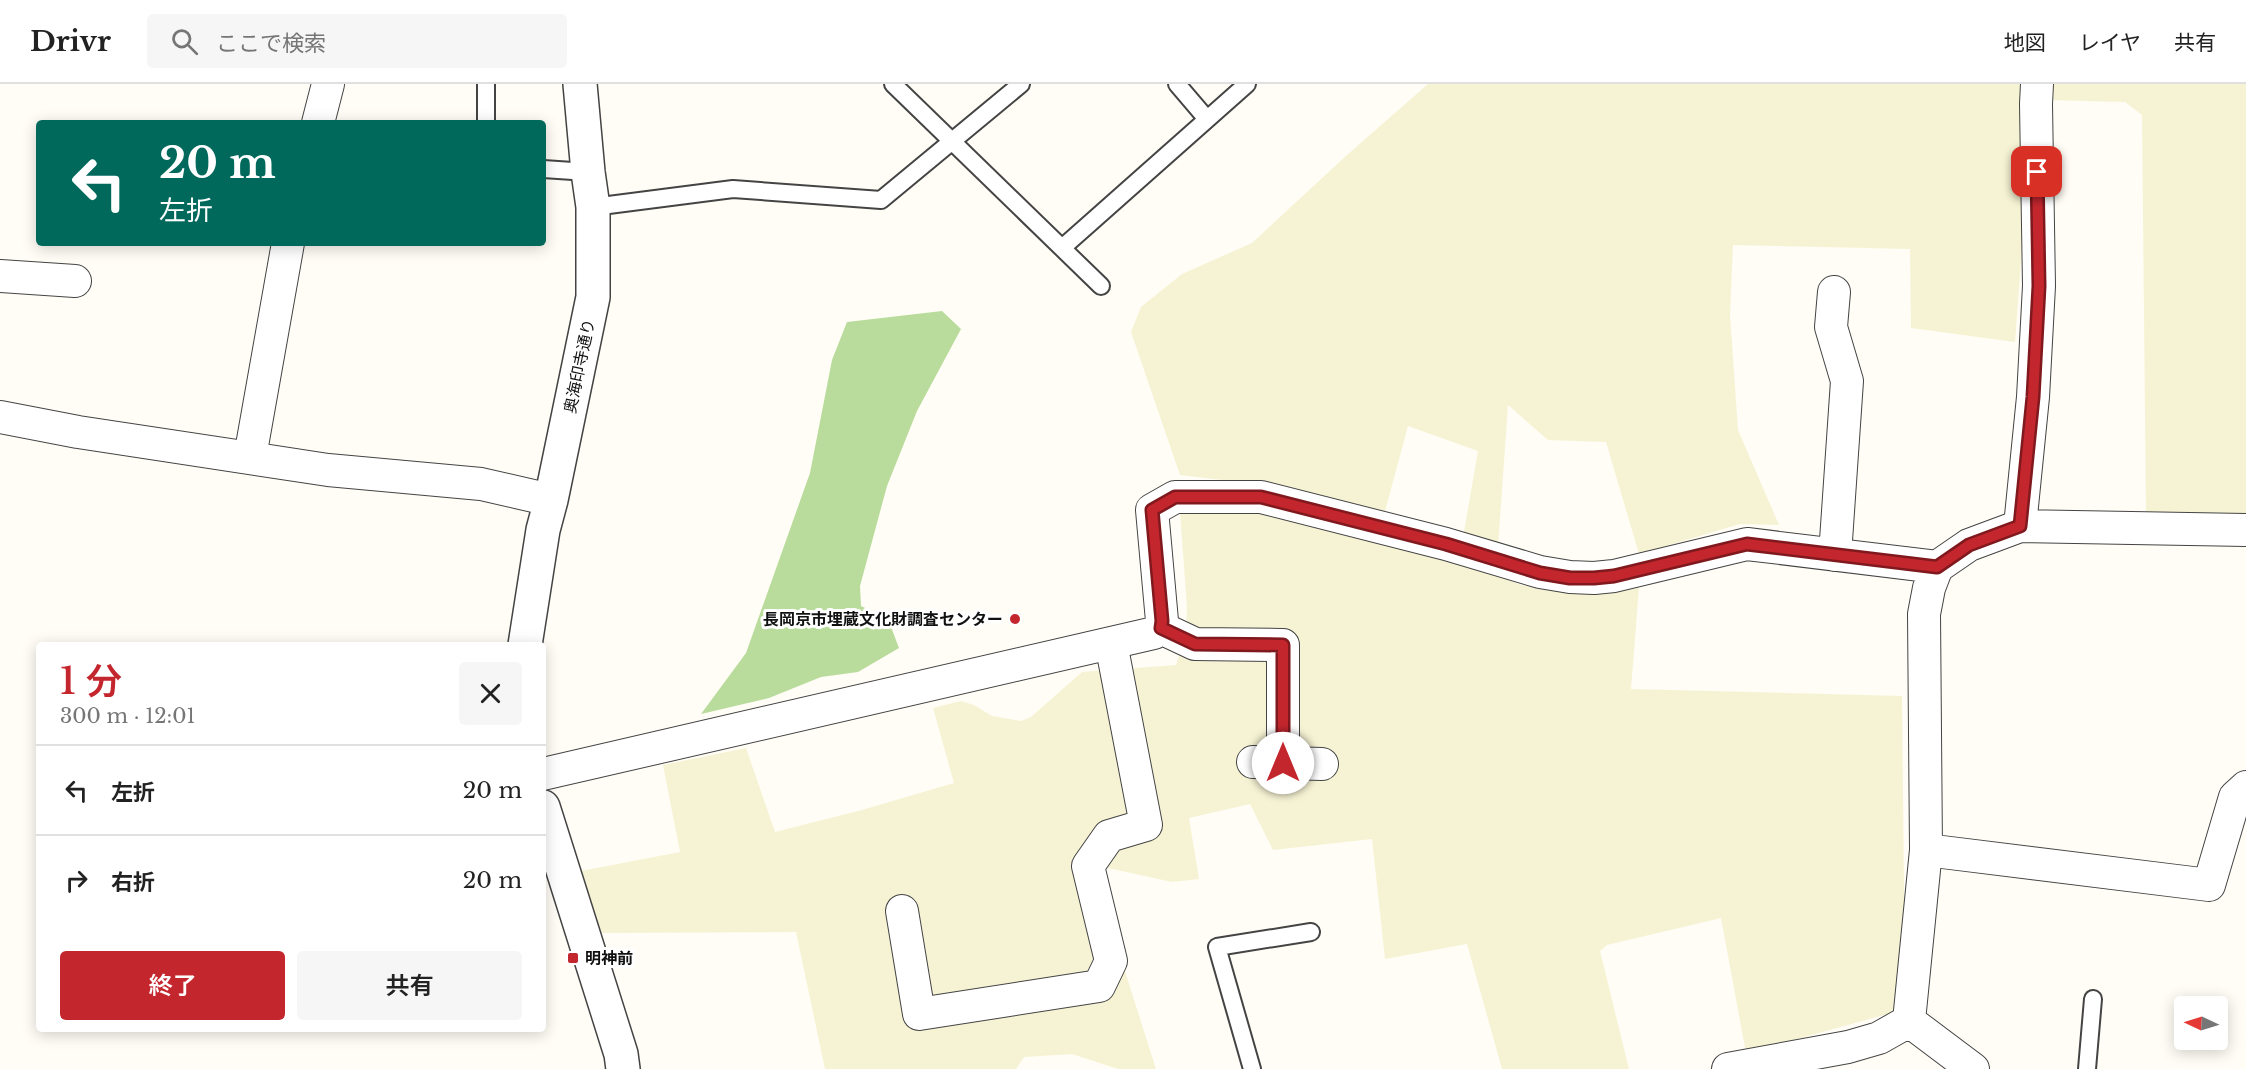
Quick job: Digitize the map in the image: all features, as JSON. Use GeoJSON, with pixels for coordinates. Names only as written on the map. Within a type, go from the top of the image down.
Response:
{"type":"FeatureCollection","features":[{"type":"Feature","properties":{"kind":"street"},"geometry":{"type":"LineString","coordinates":[[319,120],[328,84]]}},
{"type":"Feature","properties":{"kind":"street","name":"奥海印寺通り"},"geometry":{"type":"LineString","coordinates":[[525,642],[543,530],[593,297],[593,207],[580,84]]}},
{"type":"Feature","properties":{"kind":"street"},"geometry":{"type":"LineString","coordinates":[[2020,526],[2033,397],[2039,286],[2037,84]]}},
{"type":"Feature","properties":{"kind":"street"},"geometry":{"type":"LineString","coordinates":[[250,456],[287,246]]}},
{"type":"Feature","properties":{"kind":"street"},"geometry":{"type":"LineString","coordinates":[[0,276],[75,281]]}},
{"type":"Feature","properties":{"kind":"street"},"geometry":{"type":"LineString","coordinates":[[1834,292],[1831,327],[1847,381],[1835,555]]}},
{"type":"Feature","properties":{"kind":"street"},"geometry":{"type":"LineString","coordinates":[[0,417],[78,432],[250,456],[328,470],[481,484],[551,500]]}},
{"type":"Feature","properties":{"kind":"street"},"geometry":{"type":"LineString","coordinates":[[546,773],[1154,633],[1161,628],[1162,621],[1152,510],[1175,497],[1261,497],[1446,544],[1540,573],[1570,578],[1614,576],[1747,544],[1937,567]]}},
{"type":"Feature","properties":{"kind":"street"},"geometry":{"type":"LineString","coordinates":[[1909,1021],[1926,850],[1924,614],[1929,588],[1937,567],[1969,545],[2020,526],[2185,531],[2246,530]]}},
{"type":"Feature","properties":{"kind":"street"},"geometry":{"type":"LineString","coordinates":[[1161,628],[1195,644],[1283,645],[1268,762],[1322,764]]}},
{"type":"Feature","properties":{"kind":"street"},"geometry":{"type":"LineString","coordinates":[[902,911],[919,1014],[1099,986],[1111,962],[1088,866],[1109,836],[1146,825],[1111,644]]}},
{"type":"Feature","properties":{"kind":"street"},"geometry":{"type":"LineString","coordinates":[[1926,850],[2209,885],[2235,797],[2246,787]]}},
{"type":"Feature","properties":{"kind":"street"},"geometry":{"type":"LineString","coordinates":[[546,816],[621,1054],[623,1069]]}},
{"type":"Feature","properties":{"kind":"street"},"geometry":{"type":"LineString","coordinates":[[1728,1069],[1848,1047],[1880,1038],[1909,1021]]}},
{"type":"Feature","properties":{"kind":"street"},"geometry":{"type":"LineString","coordinates":[[1909,1021],[1973,1069]]}},
{"type":"Feature","properties":{"kind":"lane"},"geometry":{"type":"LineString","coordinates":[[486,84],[486,120]]}},
{"type":"Feature","properties":{"kind":"lane"},"geometry":{"type":"LineString","coordinates":[[893,84],[1101,286]]}},
{"type":"Feature","properties":{"kind":"lane"},"geometry":{"type":"LineString","coordinates":[[593,207],[733,189],[881,200],[1021,84]]}},
{"type":"Feature","properties":{"kind":"lane"},"geometry":{"type":"LineString","coordinates":[[1177,84],[1206,118]]}},
{"type":"Feature","properties":{"kind":"lane"},"geometry":{"type":"LineString","coordinates":[[1062,248],[1247,84]]}},
{"type":"Feature","properties":{"kind":"lane"},"geometry":{"type":"LineString","coordinates":[[546,169],[588,172]]}},
{"type":"Feature","properties":{"kind":"lane"},"geometry":{"type":"LineString","coordinates":[[1252,1069],[1217,948],[1311,932]]}},
{"type":"Feature","properties":{"kind":"lane"},"geometry":{"type":"LineString","coordinates":[[2087,1069],[2093,999]]}},
{"type":"Feature","properties":{"kind":"shaded area"},"geometry":{"type":"Polygon","coordinates":[[[1428,84],[2023,84],[2021,261],[2015,342],[1911,328],[1910,249],[1733,245],[1730,315],[1738,430],[1779,525],[1740,524],[1639,554],[1606,442],[1548,440],[1508,405],[1498,547],[1464,532],[1478,451],[1408,426],[1384,515],[1266,485],[1180,475],[1131,332],[1141,307],[1182,274],[1252,243],[1428,84]]]}},
{"type":"Feature","properties":{"kind":"shaded area"},"geometry":{"type":"Polygon","coordinates":[[[2047,84],[2246,84],[2246,515],[2146,514],[2142,115],[2125,102],[2045,100],[2047,84]]]}},
{"type":"Feature","properties":{"kind":"shaded area"},"geometry":{"type":"Polygon","coordinates":[[[1259,511],[1454,558],[1521,585],[1541,589],[1591,594],[1639,587],[1631,689],[1902,696],[1905,986],[1895,1012],[1746,1053],[1721,918],[1607,945],[1600,951],[1629,1069],[1502,1069],[1467,944],[1385,959],[1372,839],[1273,850],[1250,804],[1189,818],[1199,879],[1172,882],[1108,868],[1095,877],[1156,1069],[1118,1069],[1072,1054],[1024,1057],[1016,1069],[825,1069],[796,932],[597,933],[581,871],[680,852],[663,765],[746,748],[775,832],[954,783],[933,708],[961,701],[974,705],[992,716],[1021,721],[1031,717],[1082,672],[1176,665],[1186,634],[1187,607],[1180,512],[1259,511]]]}},
{"type":"Feature","properties":{"kind":"green space"},"geometry":{"type":"Polygon","coordinates":[[[942,311],[961,329],[917,411],[887,486],[860,586],[861,606],[888,619],[899,648],[858,672],[821,677],[769,698],[701,714],[746,653],[810,473],[832,360],[847,322],[942,311]]]}},
{"type":"Feature","properties":{"kind":"place","name":"長岡京市埋蔵文化財調査センター"},"geometry":{"type":"Point","coordinates":[1015,619]}},
{"type":"Feature","properties":{"kind":"place","name":"明神前"},"geometry":{"type":"Point","coordinates":[573,958]}},
{"type":"Feature","properties":{"kind":"route"},"geometry":{"type":"LineString","coordinates":[[1283,763],[1283,645],[1195,644],[1161,628],[1152,510],[1175,497],[1261,497],[1446,544],[1540,573],[1570,578],[1614,576],[1747,544],[1937,567],[1969,545],[2020,526],[2033,397],[2039,286],[2037,172]]}}]}
